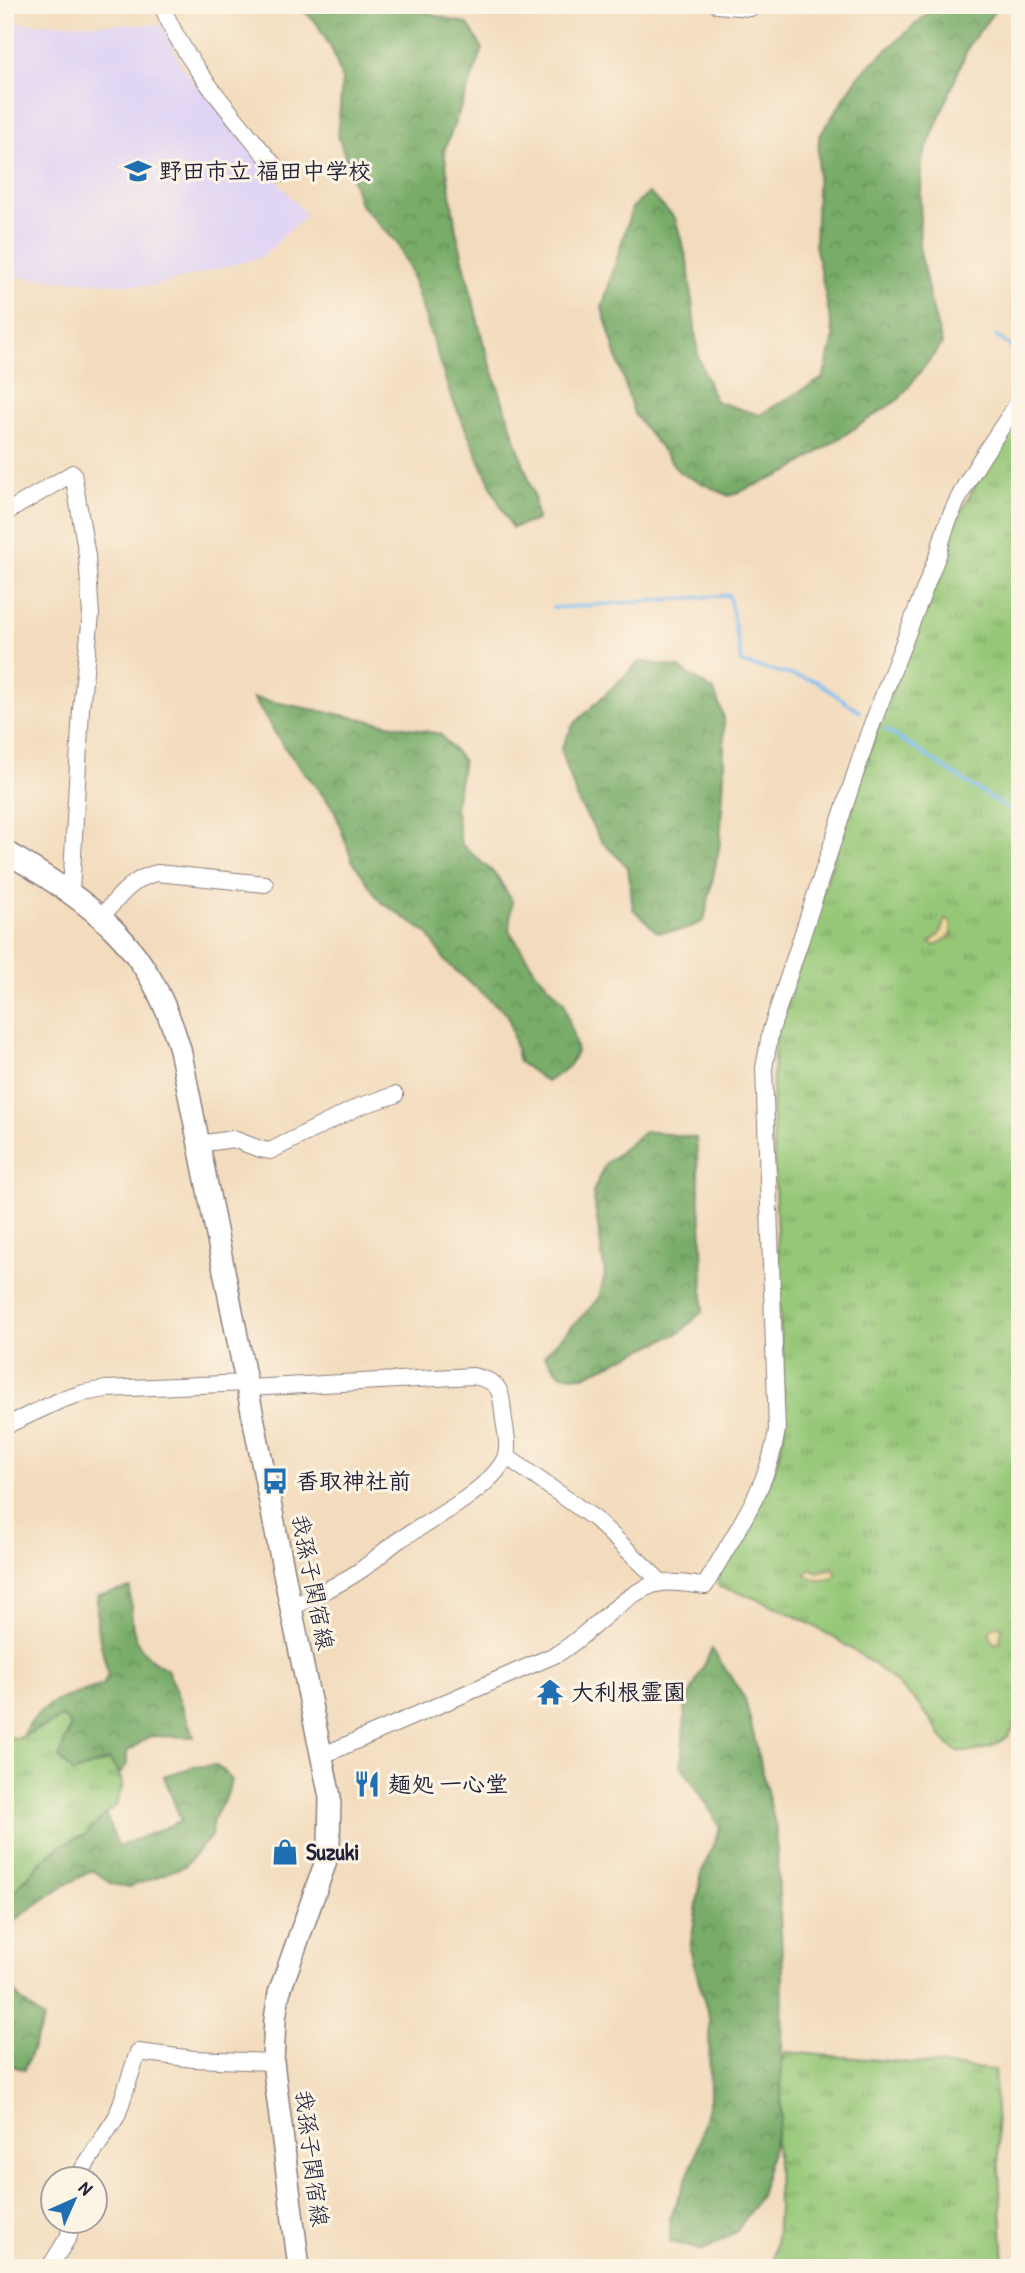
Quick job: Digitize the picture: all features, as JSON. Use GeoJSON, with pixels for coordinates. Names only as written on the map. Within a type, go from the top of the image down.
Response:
{"type":"FeatureCollection","features":[{"type":"Feature","properties":{"kind":"main road","name":"我孫子関宿線"},"geometry":{"type":"LineString","coordinates":[[5,851],[71,892],[102,916],[140,959],[168,1012],[180,1049],[330,1797],[329,1844],[322,1877],[279,1993],[275,2019],[273,2062],[299,2268]]}},
{"type":"Feature","properties":{"kind":"street"},"geometry":{"type":"LineString","coordinates":[[162,5],[175,35],[194,64],[281,174]]}},
{"type":"Feature","properties":{"kind":"street"},"geometry":{"type":"LineString","coordinates":[[717,5],[750,9],[752,5]]}},
{"type":"Feature","properties":{"kind":"street"},"geometry":{"type":"LineString","coordinates":[[321,1756],[556,1654],[575,1643],[645,1588],[662,1583],[705,1586],[751,1506],[774,1451],[777,1404],[764,1068],[771,1030],[869,732],[939,552],[944,529],[962,493],[1020,399]]}},
{"type":"Feature","properties":{"kind":"street"},"geometry":{"type":"LineString","coordinates":[[5,513],[73,473],[87,556],[91,615],[81,709],[71,892]]}},
{"type":"Feature","properties":{"kind":"street"},"geometry":{"type":"LineString","coordinates":[[102,916],[127,887],[157,873],[265,884]]}},
{"type":"Feature","properties":{"kind":"street"},"geometry":{"type":"LineString","coordinates":[[199,1144],[233,1139],[270,1151],[360,1106],[395,1095]]}},
{"type":"Feature","properties":{"kind":"street"},"geometry":{"type":"LineString","coordinates":[[5,1426],[61,1400],[106,1389],[473,1376],[488,1379],[497,1387],[502,1398],[506,1456],[498,1470],[479,1487],[424,1527],[398,1541],[361,1570],[290,1608]]}},
{"type":"Feature","properties":{"kind":"street"},"geometry":{"type":"LineString","coordinates":[[506,1456],[594,1519],[662,1583]]}},
{"type":"Feature","properties":{"kind":"street"},"geometry":{"type":"LineString","coordinates":[[87,2164],[117,2116],[138,2052],[194,2059],[273,2062]]}},
{"type":"Feature","properties":{"kind":"street"},"geometry":{"type":"LineString","coordinates":[[49,2268],[69,2234]]}},
{"type":"Feature","properties":{"kind":"shaded area","name":"野田市立 福田中学校"},"geometry":{"type":"Polygon","coordinates":[[[5,23],[164,25],[181,66],[306,215],[262,257],[153,286],[5,276],[5,23]]]}},
{"type":"Feature","properties":{"kind":"green space"},"geometry":{"type":"Polygon","coordinates":[[[297,5],[408,5],[468,24],[483,49],[444,151],[456,230],[483,342],[534,495],[537,520],[512,528],[496,497],[449,391],[410,270],[397,243],[360,204],[338,135],[342,79],[333,52],[316,22],[297,5]]]}},
{"type":"Feature","properties":{"kind":"green space"},"geometry":{"type":"Polygon","coordinates":[[[937,5],[999,5],[969,45],[922,160],[919,247],[942,344],[899,399],[788,472],[729,496],[680,473],[634,414],[602,308],[632,208],[649,193],[675,218],[688,264],[698,356],[715,401],[759,415],[823,378],[834,338],[815,244],[819,137],[860,74],[937,5]]]}},
{"type":"Feature","properties":{"kind":"green space"},"geometry":{"type":"Polygon","coordinates":[[[1020,411],[1020,1714],[1011,1732],[1002,1741],[988,1748],[965,1752],[949,1746],[912,1698],[845,1644],[768,1603],[719,1587],[718,1578],[734,1554],[764,1494],[784,1431],[772,1100],[775,1040],[857,785],[955,523],[996,448],[1020,411]]]}},
{"type":"Feature","properties":{"kind":"green space"},"geometry":{"type":"Polygon","coordinates":[[[640,661],[679,668],[714,691],[724,718],[720,843],[704,921],[684,930],[657,932],[633,909],[628,867],[602,842],[578,801],[561,749],[573,725],[640,661]]]}},
{"type":"Feature","properties":{"kind":"green space"},"geometry":{"type":"Polygon","coordinates":[[[253,698],[440,734],[463,761],[455,806],[461,844],[497,876],[512,901],[509,930],[536,972],[564,1002],[577,1051],[568,1067],[547,1082],[519,1062],[508,1015],[446,962],[427,933],[380,901],[352,860],[334,809],[284,747],[253,698]]]}},
{"type":"Feature","properties":{"kind":"green space"},"geometry":{"type":"Polygon","coordinates":[[[645,1131],[696,1138],[703,1310],[681,1332],[584,1376],[561,1375],[544,1355],[598,1300],[605,1275],[593,1192],[605,1164],[645,1131]]]}},
{"type":"Feature","properties":{"kind":"green space"},"geometry":{"type":"Polygon","coordinates":[[[130,1588],[135,1636],[145,1654],[167,1669],[194,1737],[150,1736],[127,1752],[127,1764],[119,1775],[109,1760],[73,1773],[59,1757],[71,1725],[62,1717],[22,1737],[29,1724],[46,1707],[66,1697],[103,1685],[108,1674],[97,1627],[97,1596],[130,1588]]]}},
{"type":"Feature","properties":{"kind":"green space"},"geometry":{"type":"Polygon","coordinates":[[[712,1649],[745,1699],[776,1829],[783,1976],[781,2117],[760,2196],[737,2231],[703,2251],[670,2241],[670,2219],[696,2155],[710,2098],[709,2018],[690,1949],[702,1872],[720,1828],[681,1765],[686,1702],[712,1649]]]}},
{"type":"Feature","properties":{"kind":"green space"},"geometry":{"type":"Polygon","coordinates":[[[62,1717],[71,1725],[59,1757],[72,1772],[109,1760],[123,1784],[116,1805],[85,1835],[61,1845],[43,1860],[5,1901],[5,1737],[19,1738],[62,1717]]]}},
{"type":"Feature","properties":{"kind":"green space"},"geometry":{"type":"Polygon","coordinates":[[[215,1765],[231,1780],[227,1795],[213,1820],[211,1836],[185,1866],[130,1887],[111,1884],[93,1870],[58,1889],[5,1927],[5,1901],[43,1860],[61,1845],[85,1835],[106,1814],[118,1847],[181,1821],[164,1776],[193,1767],[215,1765]]]}},
{"type":"Feature","properties":{"kind":"green space"},"geometry":{"type":"Polygon","coordinates":[[[5,1982],[44,2019],[24,2070],[5,2063],[5,1982]]]}},
{"type":"Feature","properties":{"kind":"green space"},"geometry":{"type":"Polygon","coordinates":[[[785,2052],[994,2070],[1004,2268],[772,2268],[778,2208],[773,2115],[785,2052]]]}},
{"type":"Feature","properties":{"kind":"sand"},"geometry":{"type":"Polygon","coordinates":[[[945,920],[951,923],[952,935],[935,946],[930,942],[939,935],[945,920]]]}},
{"type":"Feature","properties":{"kind":"sand"},"geometry":{"type":"Polygon","coordinates":[[[832,1568],[837,1574],[827,1580],[817,1580],[805,1575],[811,1569],[817,1572],[832,1568]]]}},
{"type":"Feature","properties":{"kind":"sand"},"geometry":{"type":"Polygon","coordinates":[[[997,1625],[1002,1627],[1000,1642],[994,1644],[989,1634],[997,1625]]]}},
{"type":"Feature","properties":{"kind":"waterway"},"geometry":{"type":"LineString","coordinates":[[996,336],[1020,353]]}},
{"type":"Feature","properties":{"kind":"waterway"},"geometry":{"type":"LineString","coordinates":[[553,608],[729,595],[742,663],[816,681],[860,712]]}},
{"type":"Feature","properties":{"kind":"waterway"},"geometry":{"type":"LineString","coordinates":[[885,729],[1020,817]]}},
{"type":"Feature","properties":{"kind":"waterway"},"geometry":{"type":"LineString","coordinates":[[1017,815],[1020,798]]}},
{"type":"Feature","properties":{"kind":"place","name":"野田市立 福田中学校"},"geometry":{"type":"Point","coordinates":[138,171]}},
{"type":"Feature","properties":{"kind":"place","name":"香取神社前"},"geometry":{"type":"Point","coordinates":[275,1481]}},
{"type":"Feature","properties":{"kind":"place","name":"大利根霊園"},"geometry":{"type":"Point","coordinates":[550,1692]}},
{"type":"Feature","properties":{"kind":"place","name":"麺処 一心堂"},"geometry":{"type":"Point","coordinates":[367,1784]}},
{"type":"Feature","properties":{"kind":"place","name":"Suzuki"},"geometry":{"type":"Point","coordinates":[285,1852]}}]}
